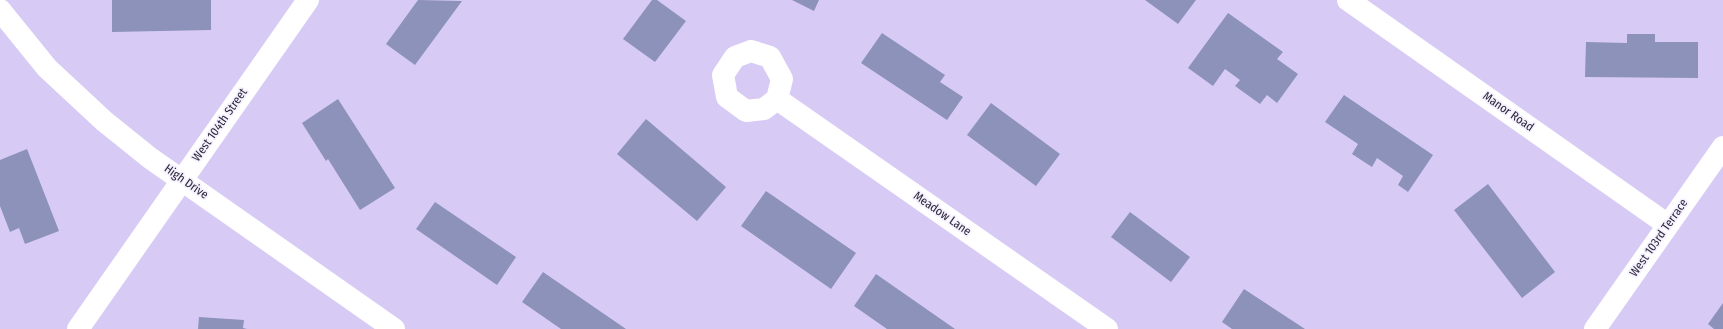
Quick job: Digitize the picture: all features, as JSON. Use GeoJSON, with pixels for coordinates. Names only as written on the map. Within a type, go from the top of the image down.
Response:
{"type":"FeatureCollection","features":[{"type":"Feature","properties":{"kind":"street","name":"West 104th Street"},"geometry":{"type":"LineString","coordinates":[[78,329],[308,0]]}},
{"type":"Feature","properties":{"kind":"street","name":"Manor Road"},"geometry":{"type":"LineString","coordinates":[[1348,0],[1668,225]]}},
{"type":"Feature","properties":{"kind":"street","name":"High Drive"},"geometry":{"type":"LineString","coordinates":[[0,10],[52,73],[104,121],[150,158],[394,329]]}},
{"type":"Feature","properties":{"kind":"street","name":"Meadow Lane"},"geometry":{"type":"LineString","coordinates":[[777,98],[1107,329]]}},
{"type":"Feature","properties":{"kind":"street","name":"West 103rd Terrace"},"geometry":{"type":"LineString","coordinates":[[1595,329],[1723,147]]}},
{"type":"Feature","properties":{"kind":"building"},"geometry":{"type":"Polygon","coordinates":[[[112,0],[211,0],[211,30],[112,32],[112,0]]]}},
{"type":"Feature","properties":{"kind":"building"},"geometry":{"type":"Polygon","coordinates":[[[418,0],[462,1],[415,65],[386,44],[418,0]]]}},
{"type":"Feature","properties":{"kind":"building"},"geometry":{"type":"Polygon","coordinates":[[[652,0],[657,0],[686,21],[655,62],[623,39],[652,0]]]}},
{"type":"Feature","properties":{"kind":"building"},"geometry":{"type":"Polygon","coordinates":[[[792,0],[819,0],[814,11],[792,0]]]}},
{"type":"Feature","properties":{"kind":"building"},"geometry":{"type":"Polygon","coordinates":[[[1145,0],[1196,0],[1178,24],[1145,0]]]}},
{"type":"Feature","properties":{"kind":"building"},"geometry":{"type":"Polygon","coordinates":[[[1228,13],[1283,52],[1277,59],[1298,74],[1277,103],[1267,95],[1260,104],[1235,86],[1240,80],[1225,69],[1213,86],[1188,68],[1228,13]]]}},
{"type":"Feature","properties":{"kind":"building"},"geometry":{"type":"Polygon","coordinates":[[[882,33],[945,75],[940,82],[963,97],[947,120],[861,63],[882,33]]]}},
{"type":"Feature","properties":{"kind":"building"},"geometry":{"type":"Polygon","coordinates":[[[1627,34],[1655,34],[1655,42],[1698,42],[1698,78],[1585,77],[1586,42],[1627,43],[1627,34]]]}},
{"type":"Feature","properties":{"kind":"building"},"geometry":{"type":"Polygon","coordinates":[[[1344,95],[1433,155],[1408,192],[1398,185],[1403,176],[1377,158],[1372,167],[1352,154],[1358,144],[1325,122],[1344,95]]]}},
{"type":"Feature","properties":{"kind":"building"},"geometry":{"type":"Polygon","coordinates":[[[338,99],[395,188],[360,210],[328,159],[326,161],[302,123],[338,99]]]}},
{"type":"Feature","properties":{"kind":"building"},"geometry":{"type":"Polygon","coordinates":[[[991,103],[1060,154],[1036,186],[967,135],[991,103]]]}},
{"type":"Feature","properties":{"kind":"building"},"geometry":{"type":"Polygon","coordinates":[[[646,119],[726,187],[697,221],[617,154],[646,119]]]}},
{"type":"Feature","properties":{"kind":"building"},"geometry":{"type":"Polygon","coordinates":[[[27,149],[59,231],[25,244],[19,228],[10,232],[0,206],[0,160],[27,149]]]}},
{"type":"Feature","properties":{"kind":"building"},"geometry":{"type":"Polygon","coordinates":[[[1488,184],[1555,272],[1522,298],[1454,210],[1488,184]]]}},
{"type":"Feature","properties":{"kind":"building"},"geometry":{"type":"Polygon","coordinates":[[[766,191],[856,253],[831,289],[741,226],[766,191]]]}},
{"type":"Feature","properties":{"kind":"building"},"geometry":{"type":"Polygon","coordinates":[[[435,202],[516,257],[497,285],[416,229],[435,202]]]}},
{"type":"Feature","properties":{"kind":"building"},"geometry":{"type":"Polygon","coordinates":[[[1130,212],[1190,257],[1171,282],[1111,237],[1130,212]]]}},
{"type":"Feature","properties":{"kind":"building"},"geometry":{"type":"Polygon","coordinates":[[[543,272],[626,329],[561,329],[522,302],[543,272]]]}},
{"type":"Feature","properties":{"kind":"building"},"geometry":{"type":"Polygon","coordinates":[[[876,274],[955,329],[887,329],[854,306],[876,274]]]}},
{"type":"Feature","properties":{"kind":"building"},"geometry":{"type":"Polygon","coordinates":[[[1244,289],[1305,329],[1232,329],[1222,322],[1244,289]]]}},
{"type":"Feature","properties":{"kind":"building"},"geometry":{"type":"Polygon","coordinates":[[[1723,303],[1723,329],[1714,329],[1708,324],[1723,303]]]}},
{"type":"Feature","properties":{"kind":"building"},"geometry":{"type":"Polygon","coordinates":[[[199,317],[244,320],[243,328],[247,329],[198,329],[199,317]]]}}]}
